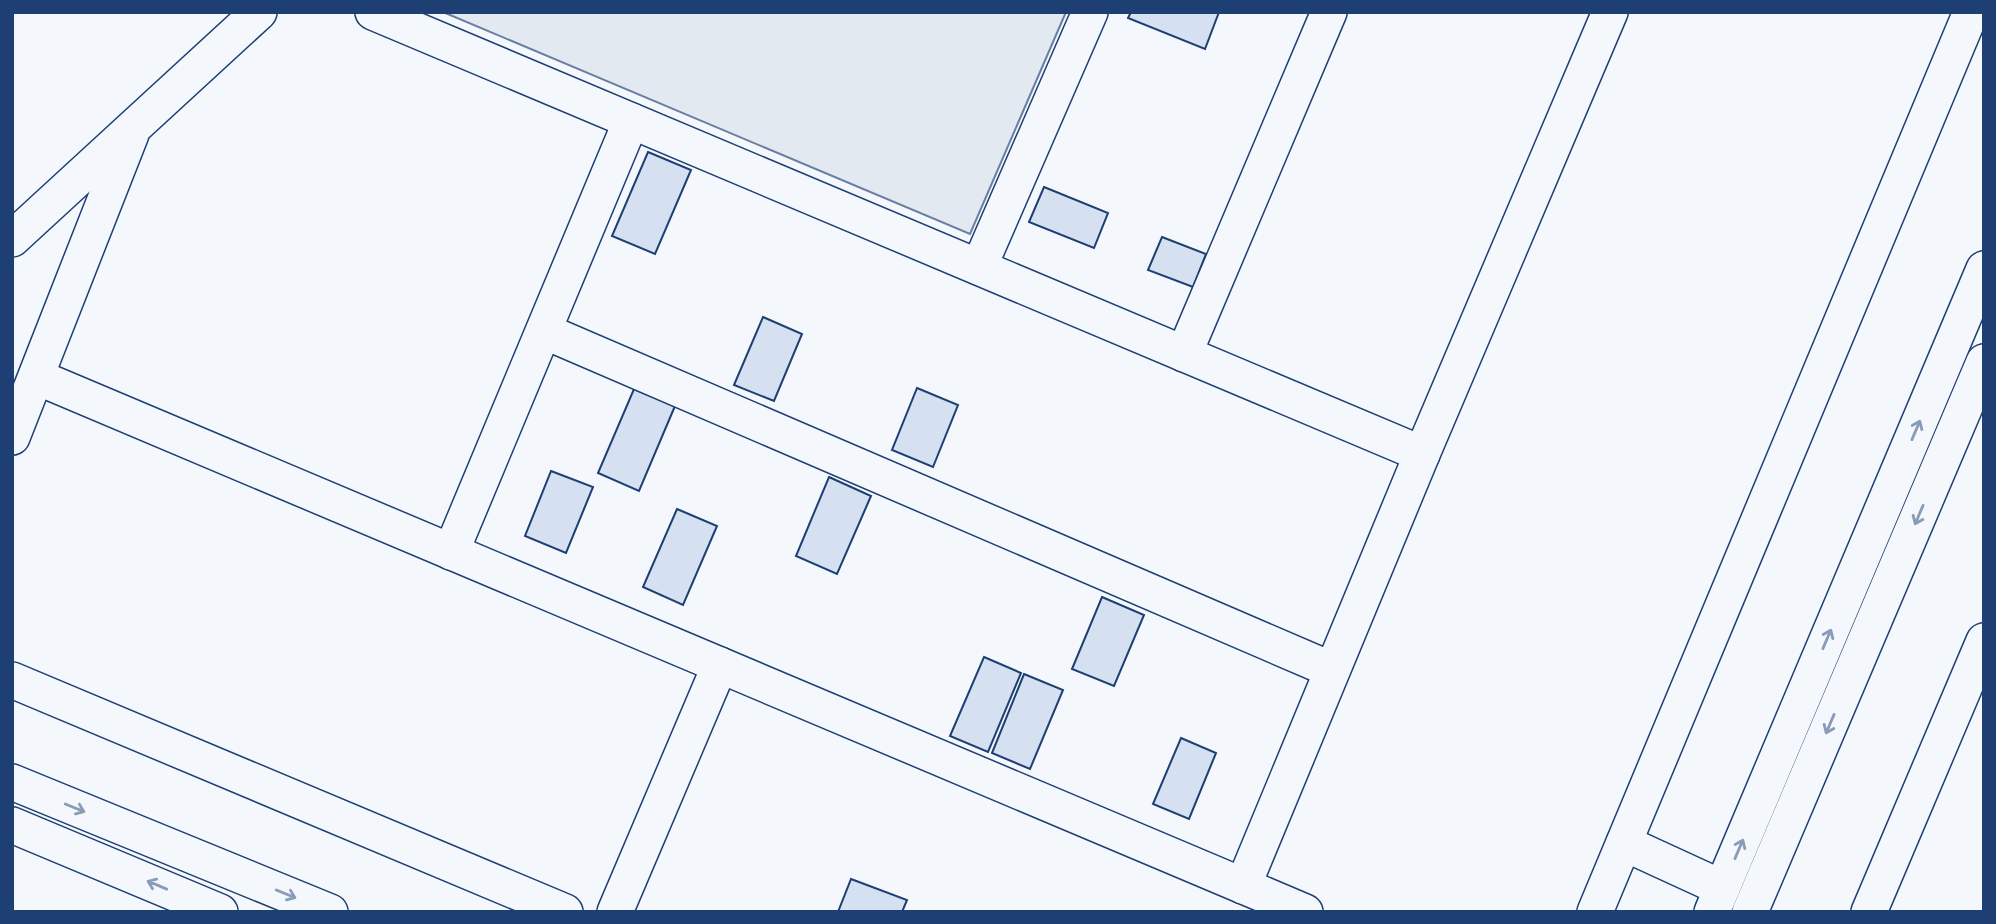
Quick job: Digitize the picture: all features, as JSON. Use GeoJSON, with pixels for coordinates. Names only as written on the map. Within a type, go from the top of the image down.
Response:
{"type":"FeatureCollection","features":[{"type":"Feature","properties":{"kind":"street"},"geometry":{"type":"LineString","coordinates":[[12,239],[259,12]]}},
{"type":"Feature","properties":{"kind":"street"},"geometry":{"type":"LineString","coordinates":[[373,12],[1422,454]]}},
{"type":"Feature","properties":{"kind":"street"},"geometry":{"type":"LineString","coordinates":[[979,267],[1090,12]]}},
{"type":"Feature","properties":{"kind":"street"},"geometry":{"type":"LineString","coordinates":[[1184,354],[1329,12]]}},
{"type":"Feature","properties":{"kind":"street"},"geometry":{"type":"LineString","coordinates":[[1243,886],[1422,454],[1610,12]]}},
{"type":"Feature","properties":{"kind":"street"},"geometry":{"type":"LineString","coordinates":[[1595,912],[1970,12]]}},
{"type":"Feature","properties":{"kind":"street"},"geometry":{"type":"LineString","coordinates":[[451,552],[631,121]]}},
{"type":"Feature","properties":{"kind":"street"},"geometry":{"type":"LineString","coordinates":[[12,437],[133,128]]}},
{"type":"Feature","properties":{"kind":"street"},"geometry":{"type":"LineString","coordinates":[[1624,843],[1717,900],[1984,269]]}},
{"type":"Feature","properties":{"kind":"street"},"geometry":{"type":"LineString","coordinates":[[544,331],[1332,670]]}},
{"type":"Feature","properties":{"kind":"street"},"geometry":{"type":"LineString","coordinates":[[1750,912],[1984,362]]}},
{"type":"Feature","properties":{"kind":"street"},"geometry":{"type":"LineString","coordinates":[[37,377],[1305,912]]}},
{"type":"Feature","properties":{"kind":"street"},"geometry":{"type":"LineString","coordinates":[[1869,912],[1984,640]]}},
{"type":"Feature","properties":{"kind":"street"},"geometry":{"type":"LineString","coordinates":[[615,912],[720,665]]}},
{"type":"Feature","properties":{"kind":"street"},"geometry":{"type":"LineString","coordinates":[[12,680],[565,912]]}},
{"type":"Feature","properties":{"kind":"street"},"geometry":{"type":"LineString","coordinates":[[12,782],[330,912]]}},
{"type":"Feature","properties":{"kind":"street"},"geometry":{"type":"LineString","coordinates":[[12,825],[220,912]]}},
{"type":"Feature","properties":{"kind":"shaded area"},"geometry":{"type":"Polygon","coordinates":[[[443,12],[1066,12],[970,234],[443,12]]]}},
{"type":"Feature","properties":{"kind":"building"},"geometry":{"type":"Polygon","coordinates":[[[1131,12],[1219,12],[1205,49],[1128,18],[1131,12]]]}},
{"type":"Feature","properties":{"kind":"building"},"geometry":{"type":"Polygon","coordinates":[[[648,152],[691,170],[655,254],[612,236],[648,152]]]}},
{"type":"Feature","properties":{"kind":"building"},"geometry":{"type":"Polygon","coordinates":[[[1044,187],[1108,213],[1094,248],[1029,222],[1044,187]]]}},
{"type":"Feature","properties":{"kind":"building"},"geometry":{"type":"Polygon","coordinates":[[[1162,237],[1206,254],[1193,287],[1148,270],[1162,237]]]}},
{"type":"Feature","properties":{"kind":"building"},"geometry":{"type":"Polygon","coordinates":[[[763,317],[802,334],[774,401],[734,385],[763,317]]]}},
{"type":"Feature","properties":{"kind":"building"},"geometry":{"type":"Polygon","coordinates":[[[917,388],[958,405],[933,467],[892,450],[917,388]]]}},
{"type":"Feature","properties":{"kind":"building"},"geometry":{"type":"Polygon","coordinates":[[[634,389],[675,406],[639,491],[598,473],[634,389]]]}},
{"type":"Feature","properties":{"kind":"building"},"geometry":{"type":"Polygon","coordinates":[[[551,471],[593,487],[566,553],[525,536],[551,471]]]}},
{"type":"Feature","properties":{"kind":"building"},"geometry":{"type":"Polygon","coordinates":[[[829,477],[871,496],[837,574],[796,556],[829,477]]]}},
{"type":"Feature","properties":{"kind":"building"},"geometry":{"type":"Polygon","coordinates":[[[677,509],[717,526],[683,605],[643,587],[677,509]]]}},
{"type":"Feature","properties":{"kind":"building"},"geometry":{"type":"Polygon","coordinates":[[[1102,597],[1144,615],[1114,686],[1072,669],[1102,597]]]}},
{"type":"Feature","properties":{"kind":"building"},"geometry":{"type":"Polygon","coordinates":[[[984,657],[1021,673],[988,752],[950,736],[984,657]]]}},
{"type":"Feature","properties":{"kind":"building"},"geometry":{"type":"Polygon","coordinates":[[[1024,674],[1063,690],[1030,769],[992,753],[1024,674]]]}},
{"type":"Feature","properties":{"kind":"building"},"geometry":{"type":"Polygon","coordinates":[[[1181,738],[1216,753],[1189,819],[1153,804],[1181,738]]]}},
{"type":"Feature","properties":{"kind":"building"},"geometry":{"type":"Polygon","coordinates":[[[851,879],[907,900],[902,912],[838,912],[851,879]]]}}]}
